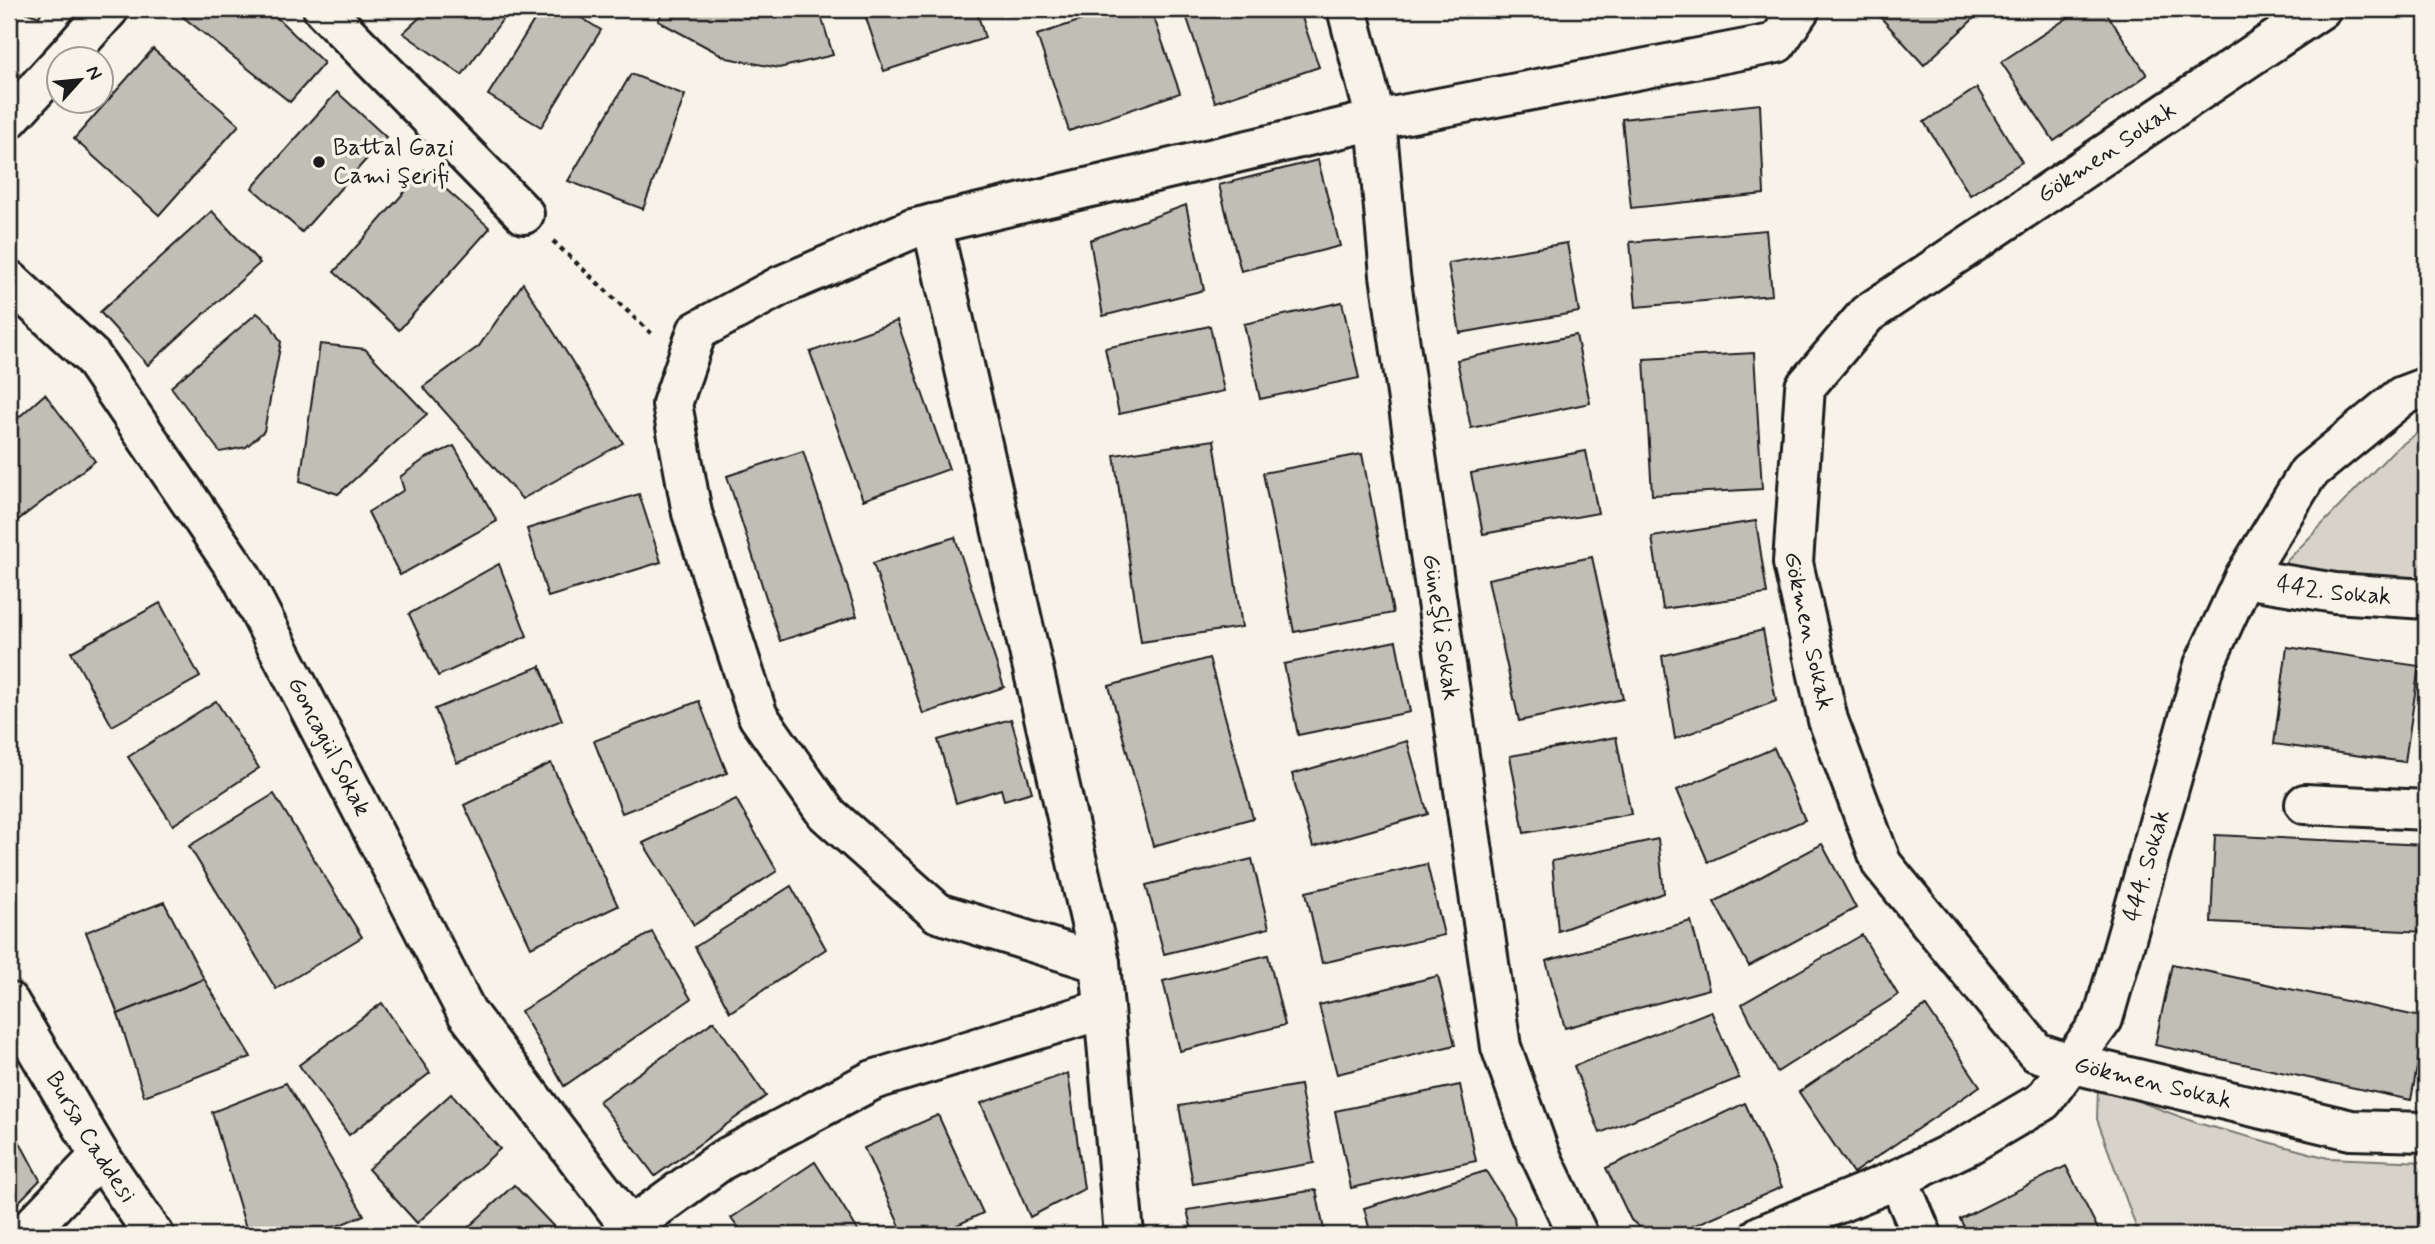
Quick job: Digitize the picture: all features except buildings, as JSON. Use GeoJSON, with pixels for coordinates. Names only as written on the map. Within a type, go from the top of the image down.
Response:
{"type":"FeatureCollection","features":[{"type":"Feature","properties":{"kind":"street"},"geometry":{"type":"LineString","coordinates":[[75,46],[109,9]]}},
{"type":"Feature","properties":{"kind":"street"},"geometry":{"type":"LineString","coordinates":[[323,9],[524,214]]}},
{"type":"Feature","properties":{"kind":"street","name":"Güneşli Sokak"},"geometry":{"type":"LineString","coordinates":[[1347,9],[1376,120],[1390,275],[1501,1047],[1539,1152],[1578,1235]]}},
{"type":"Feature","properties":{"kind":"street"},"geometry":{"type":"LineString","coordinates":[[1100,963],[938,913],[826,813],[758,716],[692,513],[671,404],[697,331],[780,286],[912,229],[1376,120],[1777,43],[1800,9]]}},
{"type":"Feature","properties":{"kind":"street","name":"Gökmen Sokak"},"geometry":{"type":"LineString","coordinates":[[2321,9],[1867,314],[1805,387],[1793,563],[1828,720],[1882,864],[2036,1052],[2070,1063],[2351,1130],[2426,1132]]}},
{"type":"Feature","properties":{"kind":"street"},"geometry":{"type":"LineString","coordinates":[[9,119],[46,78]]}},
{"type":"Feature","properties":{"kind":"street"},"geometry":{"type":"LineString","coordinates":[[932,224],[1100,963],[1124,1235]]}},
{"type":"Feature","properties":{"kind":"street","name":"Goncagül Sokak"},"geometry":{"type":"LineString","coordinates":[[9,280],[92,357],[241,576],[467,1013],[627,1231]]}},
{"type":"Feature","properties":{"kind":"street","name":"444. Sokak"},"geometry":{"type":"LineString","coordinates":[[1761,1235],[1898,1179],[1968,1145],[2043,1101],[2103,1019],[2204,665],[2244,578],[2308,474],[2402,396],[2426,387]]}},
{"type":"Feature","properties":{"kind":"street","name":"442. Sokak"},"geometry":{"type":"LineString","coordinates":[[2244,578],[2335,593],[2426,599]]}},
{"type":"Feature","properties":{"kind":"street"},"geometry":{"type":"LineString","coordinates":[[2305,804],[2426,810]]}},
{"type":"Feature","properties":{"kind":"street","name":"Bursa Caddesi"},"geometry":{"type":"LineString","coordinates":[[10,1008],[100,1156],[154,1235]]}},
{"type":"Feature","properties":{"kind":"street"},"geometry":{"type":"LineString","coordinates":[[627,1231],[722,1160],[873,1080],[1104,1009]]}},
{"type":"Feature","properties":{"kind":"street"},"geometry":{"type":"LineString","coordinates":[[24,1235],[100,1156]]}},
{"type":"Feature","properties":{"kind":"street"},"geometry":{"type":"LineString","coordinates":[[1898,1179],[1922,1235]]}},
{"type":"Feature","properties":{"kind":"path"},"geometry":{"type":"LineString","coordinates":[[524,214],[685,366]]}},
{"type":"Feature","properties":{"kind":"shaded area"},"geometry":{"type":"Polygon","coordinates":[[[2426,427],[2426,580],[2280,568],[2393,451],[2426,427]]]}},
{"type":"Feature","properties":{"kind":"shaded area"},"geometry":{"type":"Polygon","coordinates":[[[2098,1086],[2197,1123],[2328,1158],[2426,1162],[2426,1235],[2139,1235],[2097,1119],[2098,1086]]]}},
{"type":"Feature","properties":{"kind":"place","name":"Battal Gazi Cami Şerifi"},"geometry":{"type":"Point","coordinates":[319,162]}}]}
